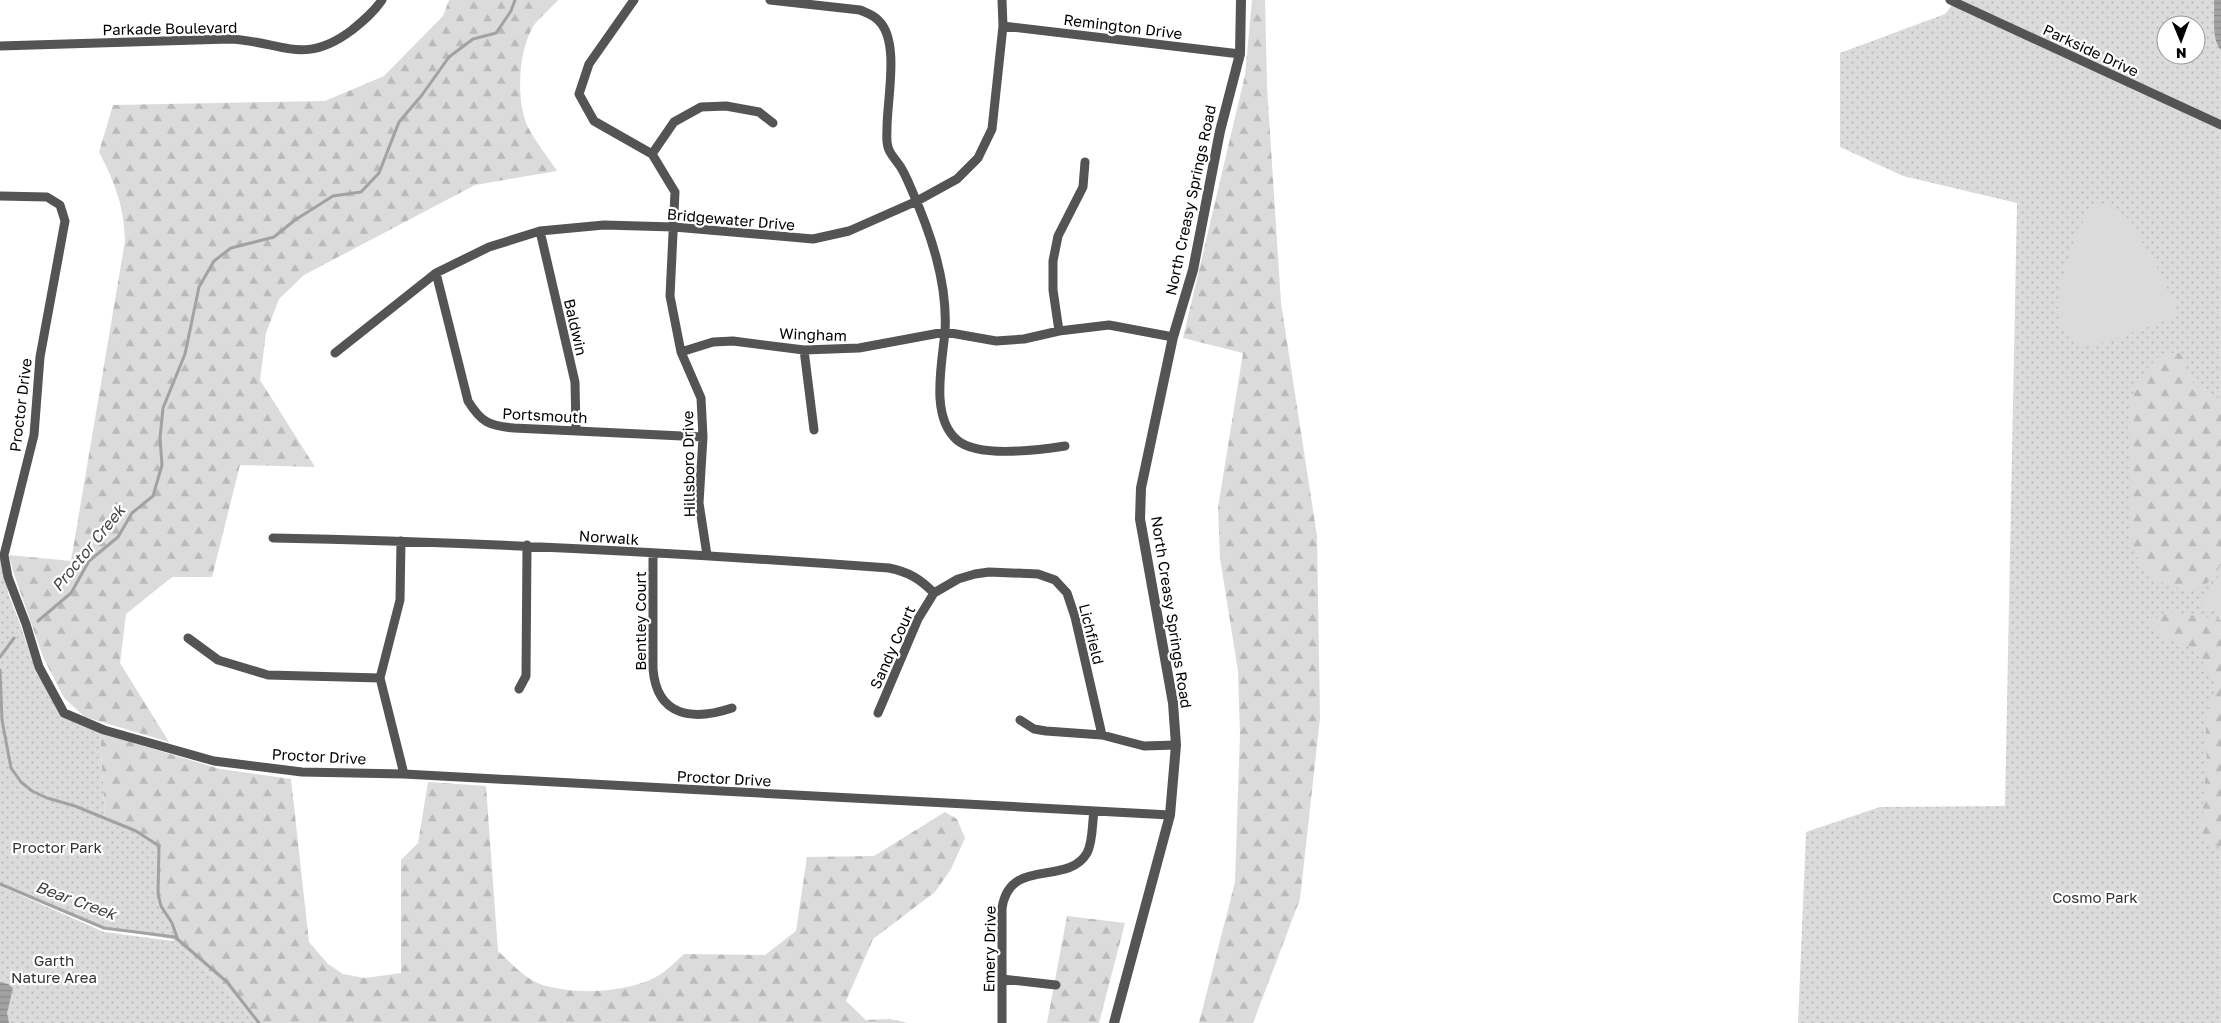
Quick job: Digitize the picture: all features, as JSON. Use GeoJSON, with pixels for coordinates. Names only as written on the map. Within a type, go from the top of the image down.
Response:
{"type":"FeatureCollection","features":[{"type":"Feature","properties":{"kind":"street","name":"Parkade Boulevard"},"geometry":{"type":"LineString","coordinates":[[0,46],[229,39],[247,40],[305,51],[320,49],[335,43],[365,19],[377,8],[382,0]]}},
{"type":"Feature","properties":{"kind":"street","name":"Hillsboro Drive"},"geometry":{"type":"LineString","coordinates":[[634,0],[589,64],[579,94],[594,120],[652,154],[676,192],[670,296],[681,352],[701,398],[703,437],[699,503],[707,555]]}},
{"type":"Feature","properties":{"kind":"street"},"geometry":{"type":"LineString","coordinates":[[770,0],[840,6],[860,10],[872,15],[885,30],[890,43],[891,56],[887,108],[888,147],[901,168],[916,201],[942,279],[946,310],[940,398],[941,414],[947,427],[958,440],[971,448],[1026,452],[1065,446]]}},
{"type":"Feature","properties":{"kind":"street","name":"Bridgewater Drive"},"geometry":{"type":"LineString","coordinates":[[335,353],[436,274],[489,247],[540,232],[604,225],[674,227],[813,239],[849,232],[958,179],[978,158],[992,130],[1003,26],[1002,0]]}},
{"type":"Feature","properties":{"kind":"street","name":"North Creasy Springs Road"},"geometry":{"type":"LineString","coordinates":[[1114,1023],[1170,815],[1176,745],[1173,703],[1140,519],[1141,488],[1173,337],[1193,270],[1220,131],[1240,54],[1241,0]]}},
{"type":"Feature","properties":{"kind":"street","name":"Parkside Drive"},"geometry":{"type":"LineString","coordinates":[[1950,0],[2221,124]]}},
{"type":"Feature","properties":{"kind":"street","name":"Remington Drive"},"geometry":{"type":"LineString","coordinates":[[1003,26],[1240,54]]}},
{"type":"Feature","properties":{"kind":"street"},"geometry":{"type":"LineString","coordinates":[[652,154],[674,122],[701,107],[726,106],[759,112],[772,122]]}},
{"type":"Feature","properties":{"kind":"street"},"geometry":{"type":"LineString","coordinates":[[1059,331],[1053,290],[1054,261],[1058,236],[1083,187],[1085,162]]}},
{"type":"Feature","properties":{"kind":"street","name":"Proctor Drive"},"geometry":{"type":"LineString","coordinates":[[0,196],[47,197],[60,206],[65,221],[40,357],[34,435],[4,555],[8,576],[26,624],[39,667],[64,713],[104,730],[214,762],[302,772],[404,774],[1170,815]]}},
{"type":"Feature","properties":{"kind":"street","name":"Baldwin"},"geometry":{"type":"LineString","coordinates":[[540,232],[575,382],[576,430]]}},
{"type":"Feature","properties":{"kind":"street","name":"Portsmouth"},"geometry":{"type":"LineString","coordinates":[[436,274],[468,400],[476,414],[496,426],[703,437]]}},
{"type":"Feature","properties":{"kind":"street"},"geometry":{"type":"LineString","coordinates":[[945,332],[996,341],[1024,339],[1059,331],[1109,325],[1173,337]]}},
{"type":"Feature","properties":{"kind":"street","name":"Wingham"},"geometry":{"type":"LineString","coordinates":[[681,352],[713,342],[733,341],[804,350],[859,348],[945,332]]}},
{"type":"Feature","properties":{"kind":"street"},"geometry":{"type":"LineString","coordinates":[[804,350],[814,430]]}},
{"type":"Feature","properties":{"kind":"street","name":"Norwalk"},"geometry":{"type":"LineString","coordinates":[[273,538],[527,545],[889,568],[905,571],[919,579],[934,593]]}},
{"type":"Feature","properties":{"kind":"street"},"geometry":{"type":"LineString","coordinates":[[401,541],[400,600],[380,678],[404,774]]}},
{"type":"Feature","properties":{"kind":"street"},"geometry":{"type":"LineString","coordinates":[[519,689],[526,676],[527,545]]}},
{"type":"Feature","properties":{"kind":"street","name":"Bentley Court"},"geometry":{"type":"LineString","coordinates":[[653,554],[653,669],[654,685],[660,699],[683,713],[713,714],[732,708]]}},
{"type":"Feature","properties":{"kind":"street","name":"Lichfield"},"geometry":{"type":"LineString","coordinates":[[934,593],[958,579],[988,572],[1038,574],[1055,580],[1066,593],[1075,617],[1102,734]]}},
{"type":"Feature","properties":{"kind":"street","name":"Sandy Court"},"geometry":{"type":"LineString","coordinates":[[878,714],[918,619],[934,593]]}},
{"type":"Feature","properties":{"kind":"street"},"geometry":{"type":"LineString","coordinates":[[188,638],[218,660],[268,674],[380,678]]}},
{"type":"Feature","properties":{"kind":"street"},"geometry":{"type":"LineString","coordinates":[[1020,720],[1034,729],[1046,731],[1102,734],[1144,746],[1176,745]]}},
{"type":"Feature","properties":{"kind":"street","name":"Emery Drive"},"geometry":{"type":"LineString","coordinates":[[1002,1023],[1002,908],[1007,889],[1015,882],[1072,866],[1082,860],[1090,845],[1094,811]]}},
{"type":"Feature","properties":{"kind":"street"},"geometry":{"type":"LineString","coordinates":[[1002,979],[1056,985]]}},
{"type":"Feature","properties":{"kind":"green space"},"geometry":{"type":"Polygon","coordinates":[[[449,0],[558,0],[534,25],[524,48],[520,77],[522,105],[529,129],[557,171],[475,185],[304,275],[279,299],[266,333],[260,380],[315,467],[240,465],[212,577],[172,577],[126,614],[120,663],[169,742],[85,717],[64,698],[43,657],[9,555],[71,561],[125,241],[123,217],[118,195],[99,152],[113,105],[325,101],[384,76],[443,16],[449,0]]]}},
{"type":"Feature","properties":{"kind":"green space"},"geometry":{"type":"Polygon","coordinates":[[[1252,0],[1265,0],[1267,86],[1281,303],[1317,536],[1320,718],[1300,899],[1253,1023],[1199,1023],[1235,882],[1240,734],[1238,671],[1220,558],[1218,508],[1243,353],[1183,338],[1245,75],[1252,0]]]}},
{"type":"Feature","properties":{"kind":"green space","name":"Cosmo Park"},"geometry":{"type":"Polygon","coordinates":[[[1956,0],[2221,0],[2221,1023],[1798,1023],[1806,832],[1880,807],[2005,806],[2017,203],[1903,176],[1840,147],[1840,53],[1945,14],[1956,0]]]}},
{"type":"Feature","properties":{"kind":"green space"},"geometry":{"type":"Polygon","coordinates":[[[2110,204],[2115,212],[2131,220],[2133,228],[2155,263],[2176,307],[2173,318],[2104,343],[2085,346],[2063,329],[2058,310],[2059,289],[2077,230],[2096,205],[2110,204]]]}},
{"type":"Feature","properties":{"kind":"green space"},"geometry":{"type":"Polygon","coordinates":[[[2163,353],[2180,353],[2186,359],[2186,367],[2191,380],[2207,394],[2221,399],[2221,565],[2204,586],[2194,589],[2168,585],[2150,574],[2143,566],[2134,548],[2129,525],[2131,485],[2128,424],[2131,403],[2136,386],[2142,376],[2163,353]]]}},
{"type":"Feature","properties":{"kind":"green space","name":"Proctor Park"},"geometry":{"type":"Polygon","coordinates":[[[0,554],[4,555],[8,593],[36,672],[64,713],[100,733],[105,819],[136,831],[159,846],[158,894],[161,906],[172,923],[178,940],[104,928],[0,884],[0,554]]]}},
{"type":"Feature","properties":{"kind":"green space"},"geometry":{"type":"Polygon","coordinates":[[[2221,573],[2221,612],[2199,609],[2206,594],[2221,573]]]}},
{"type":"Feature","properties":{"kind":"green space"},"geometry":{"type":"Polygon","coordinates":[[[2173,612],[2221,620],[2221,847],[2210,847],[2201,834],[2207,757],[2205,744],[2207,716],[2216,687],[2214,680],[2193,647],[2164,638],[2148,623],[2163,614],[2173,612]]]}},
{"type":"Feature","properties":{"kind":"green space"},"geometry":{"type":"Polygon","coordinates":[[[100,733],[220,769],[291,779],[309,942],[328,964],[343,974],[365,978],[401,973],[401,860],[418,843],[428,782],[486,786],[498,951],[528,978],[540,984],[566,990],[610,990],[638,984],[660,975],[684,954],[765,955],[796,931],[807,857],[874,856],[945,812],[957,819],[965,838],[951,869],[935,892],[873,939],[846,1001],[866,1020],[890,1019],[908,1023],[254,1023],[227,989],[173,941],[175,932],[161,906],[158,894],[159,846],[136,831],[105,819],[100,733]]]}},
{"type":"Feature","properties":{"kind":"green space","name":"Garth Nature Area"},"geometry":{"type":"Polygon","coordinates":[[[0,886],[104,932],[173,941],[227,989],[254,1023],[0,1023],[0,886]]]}},
{"type":"Feature","properties":{"kind":"green space"},"geometry":{"type":"Polygon","coordinates":[[[1067,916],[1125,923],[1099,1023],[1047,1023],[1067,916]]]}},
{"type":"Feature","properties":{"kind":"shaded area"},"geometry":{"type":"Polygon","coordinates":[[[2214,0],[2221,0],[2221,50],[2216,40],[2214,26],[2214,0]]]}},
{"type":"Feature","properties":{"kind":"shaded area"},"geometry":{"type":"Polygon","coordinates":[[[0,982],[8,984],[13,988],[7,1013],[9,1023],[0,1023],[0,982]]]}},
{"type":"Feature","properties":{"kind":"waterway","name":"Proctor Creek"},"geometry":{"type":"LineString","coordinates":[[38,621],[71,593],[89,561],[118,537],[132,513],[153,496],[162,465],[160,438],[163,408],[185,354],[199,287],[214,261],[231,248],[274,237],[295,220],[333,196],[361,192],[379,173],[399,122],[422,95],[449,57],[473,39],[496,33],[511,11],[515,0]]}},
{"type":"Feature","properties":{"kind":"waterway","name":"Proctor Creek"},"geometry":{"type":"LineString","coordinates":[[0,657],[14,638]]}},
{"type":"Feature","properties":{"kind":"waterway","name":"Proctor Creek"},"geometry":{"type":"LineString","coordinates":[[0,670],[2,720],[11,768],[21,782],[32,791],[136,831],[159,846],[158,894],[161,906],[172,923],[178,940]]}},
{"type":"Feature","properties":{"kind":"waterway","name":"Bear Creek"},"geometry":{"type":"LineString","coordinates":[[0,884],[104,928],[175,937],[227,982],[259,1023]]}}]}
